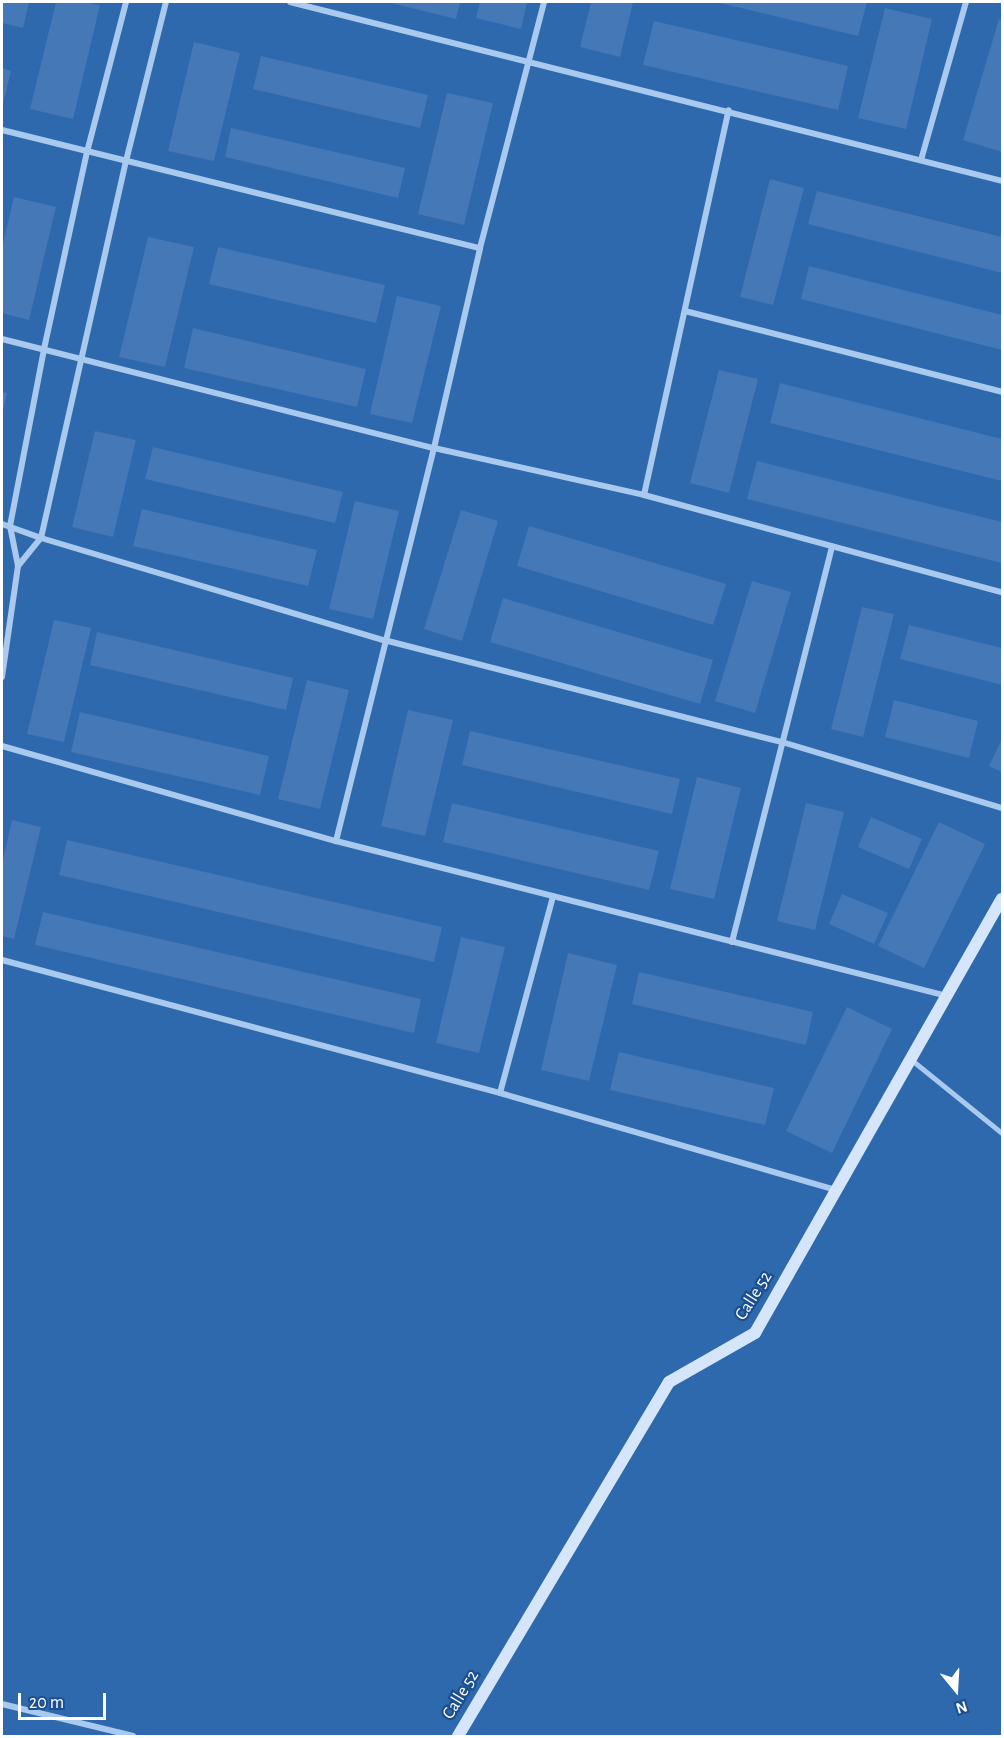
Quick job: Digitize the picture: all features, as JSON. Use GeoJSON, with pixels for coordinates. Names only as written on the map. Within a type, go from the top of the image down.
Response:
{"type":"FeatureCollection","features":[{"type":"Feature","properties":{"kind":"street"},"geometry":{"type":"LineString","coordinates":[[2,677],[18,567],[10,526],[44,350],[87,152],[126,2]]}},
{"type":"Feature","properties":{"kind":"street"},"geometry":{"type":"LineString","coordinates":[[18,567],[41,538],[126,161],[166,2]]}},
{"type":"Feature","properties":{"kind":"street"},"geometry":{"type":"LineString","coordinates":[[290,2],[729,110],[1002,181]]}},
{"type":"Feature","properties":{"kind":"street"},"geometry":{"type":"LineString","coordinates":[[336,841],[384,640],[434,448],[480,248],[544,2]]}},
{"type":"Feature","properties":{"kind":"street"},"geometry":{"type":"LineString","coordinates":[[921,160],[966,2]]}},
{"type":"Feature","properties":{"kind":"street"},"geometry":{"type":"LineString","coordinates":[[644,495],[729,110]]}},
{"type":"Feature","properties":{"kind":"street"},"geometry":{"type":"LineString","coordinates":[[2,130],[480,248]]}},
{"type":"Feature","properties":{"kind":"street"},"geometry":{"type":"LineString","coordinates":[[685,311],[1002,392]]}},
{"type":"Feature","properties":{"kind":"street"},"geometry":{"type":"LineString","coordinates":[[2,339],[434,448],[644,495],[1002,592]]}},
{"type":"Feature","properties":{"kind":"street"},"geometry":{"type":"LineString","coordinates":[[2,524],[41,538],[384,640],[782,742],[1002,808]]}},
{"type":"Feature","properties":{"kind":"street"},"geometry":{"type":"LineString","coordinates":[[732,942],[832,546]]}},
{"type":"Feature","properties":{"kind":"street"},"geometry":{"type":"LineString","coordinates":[[2,746],[336,841],[948,997]]}},
{"type":"Feature","properties":{"kind":"street"},"geometry":{"type":"LineString","coordinates":[[500,1093],[553,896]]}},
{"type":"Feature","properties":{"kind":"street","name":"Calle 52"},"geometry":{"type":"LineString","coordinates":[[458,1737],[669,1382],[755,1333],[1002,899]]}},
{"type":"Feature","properties":{"kind":"street"},"geometry":{"type":"LineString","coordinates":[[2,960],[500,1093],[837,1191]]}},
{"type":"Feature","properties":{"kind":"street"},"geometry":{"type":"LineString","coordinates":[[2,1704],[134,1737]]}},
{"type":"Feature","properties":{"kind":"lane"},"geometry":{"type":"LineString","coordinates":[[912,1060],[1002,1133]]}},
{"type":"Feature","properties":{"kind":"shaded area"},"geometry":{"type":"Polygon","coordinates":[[[2,2],[1002,2],[1002,1736],[2,1736],[2,2]]]}},
{"type":"Feature","properties":{"kind":"building"},"geometry":{"type":"Polygon","coordinates":[[[2,2],[29,2],[23,28],[2,23],[2,2]]]}},
{"type":"Feature","properties":{"kind":"building"},"geometry":{"type":"Polygon","coordinates":[[[56,2],[83,2],[100,5],[73,119],[30,109],[56,2]]]}},
{"type":"Feature","properties":{"kind":"building"},"geometry":{"type":"Polygon","coordinates":[[[387,2],[460,2],[456,19],[387,2]]]}},
{"type":"Feature","properties":{"kind":"building"},"geometry":{"type":"Polygon","coordinates":[[[480,2],[527,2],[521,29],[476,18],[480,2]]]}},
{"type":"Feature","properties":{"kind":"building"},"geometry":{"type":"Polygon","coordinates":[[[591,2],[633,2],[620,57],[580,47],[591,2]]]}},
{"type":"Feature","properties":{"kind":"building"},"geometry":{"type":"Polygon","coordinates":[[[716,2],[867,2],[858,36],[716,2]]]}},
{"type":"Feature","properties":{"kind":"building"},"geometry":{"type":"Polygon","coordinates":[[[885,8],[932,19],[906,129],[858,118],[885,8]]]}},
{"type":"Feature","properties":{"kind":"building"},"geometry":{"type":"Polygon","coordinates":[[[999,19],[1002,20],[1002,152],[963,140],[999,19]]]}},
{"type":"Feature","properties":{"kind":"building"},"geometry":{"type":"Polygon","coordinates":[[[654,21],[848,66],[838,110],[643,65],[654,21]]]}},
{"type":"Feature","properties":{"kind":"building"},"geometry":{"type":"Polygon","coordinates":[[[194,42],[240,53],[214,161],[168,151],[194,42]]]}},
{"type":"Feature","properties":{"kind":"building"},"geometry":{"type":"Polygon","coordinates":[[[261,56],[428,95],[420,128],[253,89],[261,56]]]}},
{"type":"Feature","properties":{"kind":"building"},"geometry":{"type":"Polygon","coordinates":[[[2,68],[11,71],[2,107],[2,68]]]}},
{"type":"Feature","properties":{"kind":"building"},"geometry":{"type":"Polygon","coordinates":[[[447,93],[493,103],[464,225],[418,214],[447,93]]]}},
{"type":"Feature","properties":{"kind":"building"},"geometry":{"type":"Polygon","coordinates":[[[231,128],[405,168],[398,198],[225,157],[231,128]]]}},
{"type":"Feature","properties":{"kind":"building"},"geometry":{"type":"Polygon","coordinates":[[[770,179],[804,188],[773,305],[740,297],[770,179]]]}},
{"type":"Feature","properties":{"kind":"building"},"geometry":{"type":"Polygon","coordinates":[[[817,191],[1002,237],[1002,273],[808,224],[817,191]]]}},
{"type":"Feature","properties":{"kind":"building"},"geometry":{"type":"Polygon","coordinates":[[[14,197],[56,207],[29,320],[2,313],[2,248],[14,197]]]}},
{"type":"Feature","properties":{"kind":"building"},"geometry":{"type":"Polygon","coordinates":[[[148,237],[194,247],[165,367],[119,357],[148,237]]]}},
{"type":"Feature","properties":{"kind":"building"},"geometry":{"type":"Polygon","coordinates":[[[218,247],[385,285],[376,323],[209,284],[218,247]]]}},
{"type":"Feature","properties":{"kind":"building"},"geometry":{"type":"Polygon","coordinates":[[[809,266],[1002,315],[1002,350],[801,299],[809,266]]]}},
{"type":"Feature","properties":{"kind":"building"},"geometry":{"type":"Polygon","coordinates":[[[397,296],[441,306],[412,423],[370,414],[397,296]]]}},
{"type":"Feature","properties":{"kind":"building"},"geometry":{"type":"Polygon","coordinates":[[[193,328],[366,369],[357,407],[184,368],[193,328]]]}},
{"type":"Feature","properties":{"kind":"building"},"geometry":{"type":"Polygon","coordinates":[[[719,370],[758,379],[729,493],[690,483],[719,370]]]}},
{"type":"Feature","properties":{"kind":"building"},"geometry":{"type":"Polygon","coordinates":[[[780,383],[1002,439],[1002,481],[770,423],[780,383]]]}},
{"type":"Feature","properties":{"kind":"building"},"geometry":{"type":"Polygon","coordinates":[[[2,392],[7,393],[2,415],[2,392]]]}},
{"type":"Feature","properties":{"kind":"building"},"geometry":{"type":"Polygon","coordinates":[[[95,431],[136,440],[113,537],[72,527],[95,431]]]}},
{"type":"Feature","properties":{"kind":"building"},"geometry":{"type":"Polygon","coordinates":[[[153,447],[343,492],[335,523],[145,479],[153,447]]]}},
{"type":"Feature","properties":{"kind":"building"},"geometry":{"type":"Polygon","coordinates":[[[757,461],[1002,522],[1002,563],[747,499],[757,461]]]}},
{"type":"Feature","properties":{"kind":"building"},"geometry":{"type":"Polygon","coordinates":[[[355,501],[399,511],[373,619],[329,609],[355,501]]]}},
{"type":"Feature","properties":{"kind":"building"},"geometry":{"type":"Polygon","coordinates":[[[142,509],[317,550],[308,586],[133,546],[142,509]]]}},
{"type":"Feature","properties":{"kind":"building"},"geometry":{"type":"Polygon","coordinates":[[[461,510],[498,521],[462,641],[424,629],[461,510]]]}},
{"type":"Feature","properties":{"kind":"building"},"geometry":{"type":"Polygon","coordinates":[[[529,526],[726,584],[713,625],[517,566],[529,526]]]}},
{"type":"Feature","properties":{"kind":"building"},"geometry":{"type":"Polygon","coordinates":[[[752,581],[791,592],[755,713],[715,701],[752,581]]]}},
{"type":"Feature","properties":{"kind":"building"},"geometry":{"type":"Polygon","coordinates":[[[503,598],[713,660],[700,704],[490,642],[503,598]]]}},
{"type":"Feature","properties":{"kind":"building"},"geometry":{"type":"Polygon","coordinates":[[[862,607],[894,614],[863,737],[831,729],[862,607]]]}},
{"type":"Feature","properties":{"kind":"building"},"geometry":{"type":"Polygon","coordinates":[[[54,620],[91,628],[64,742],[27,734],[54,620]]]}},
{"type":"Feature","properties":{"kind":"building"},"geometry":{"type":"Polygon","coordinates":[[[909,625],[1002,648],[1002,685],[900,659],[909,625]]]}},
{"type":"Feature","properties":{"kind":"building"},"geometry":{"type":"Polygon","coordinates":[[[97,632],[293,678],[286,710],[90,665],[97,632]]]}},
{"type":"Feature","properties":{"kind":"building"},"geometry":{"type":"Polygon","coordinates":[[[307,680],[349,690],[320,809],[278,799],[307,680]]]}},
{"type":"Feature","properties":{"kind":"building"},"geometry":{"type":"Polygon","coordinates":[[[894,700],[978,721],[969,758],[885,737],[894,700]]]}},
{"type":"Feature","properties":{"kind":"building"},"geometry":{"type":"Polygon","coordinates":[[[408,710],[453,720],[425,836],[381,826],[408,710]]]}},
{"type":"Feature","properties":{"kind":"building"},"geometry":{"type":"Polygon","coordinates":[[[80,712],[269,756],[260,795],[71,752],[80,712]]]}},
{"type":"Feature","properties":{"kind":"building"},"geometry":{"type":"Polygon","coordinates":[[[470,731],[680,779],[672,814],[462,765],[470,731]]]}},
{"type":"Feature","properties":{"kind":"building"},"geometry":{"type":"Polygon","coordinates":[[[1002,739],[1002,772],[989,766],[1002,739]]]}},
{"type":"Feature","properties":{"kind":"building"},"geometry":{"type":"Polygon","coordinates":[[[697,777],[741,788],[714,899],[670,889],[697,777]]]}},
{"type":"Feature","properties":{"kind":"building"},"geometry":{"type":"Polygon","coordinates":[[[452,803],[659,851],[649,890],[443,842],[452,803]]]}},
{"type":"Feature","properties":{"kind":"building"},"geometry":{"type":"Polygon","coordinates":[[[806,803],[844,812],[815,930],[777,921],[806,803]]]}},
{"type":"Feature","properties":{"kind":"building"},"geometry":{"type":"Polygon","coordinates":[[[871,817],[922,839],[909,869],[858,847],[871,817]]]}},
{"type":"Feature","properties":{"kind":"building"},"geometry":{"type":"Polygon","coordinates":[[[12,820],[41,827],[14,939],[2,936],[2,864],[12,820]]]}},
{"type":"Feature","properties":{"kind":"building"},"geometry":{"type":"Polygon","coordinates":[[[939,822],[985,844],[924,968],[878,946],[939,822]]]}},
{"type":"Feature","properties":{"kind":"building"},"geometry":{"type":"Polygon","coordinates":[[[67,840],[442,927],[434,962],[59,875],[67,840]]]}},
{"type":"Feature","properties":{"kind":"building"},"geometry":{"type":"Polygon","coordinates":[[[842,894],[888,913],[874,944],[829,924],[842,894]]]}},
{"type":"Feature","properties":{"kind":"building"},"geometry":{"type":"Polygon","coordinates":[[[43,912],[421,999],[414,1033],[35,945],[43,912]]]}},
{"type":"Feature","properties":{"kind":"building"},"geometry":{"type":"Polygon","coordinates":[[[461,937],[505,947],[479,1053],[436,1043],[461,937]]]}},
{"type":"Feature","properties":{"kind":"building"},"geometry":{"type":"Polygon","coordinates":[[[568,953],[617,965],[589,1081],[541,1070],[568,953]]]}},
{"type":"Feature","properties":{"kind":"building"},"geometry":{"type":"Polygon","coordinates":[[[639,972],[813,1012],[806,1045],[632,1004],[639,972]]]}},
{"type":"Feature","properties":{"kind":"building"},"geometry":{"type":"Polygon","coordinates":[[[847,1007],[892,1029],[832,1153],[786,1131],[847,1007]]]}},
{"type":"Feature","properties":{"kind":"building"},"geometry":{"type":"Polygon","coordinates":[[[619,1052],[774,1088],[765,1125],[610,1090],[619,1052]]]}}]}
